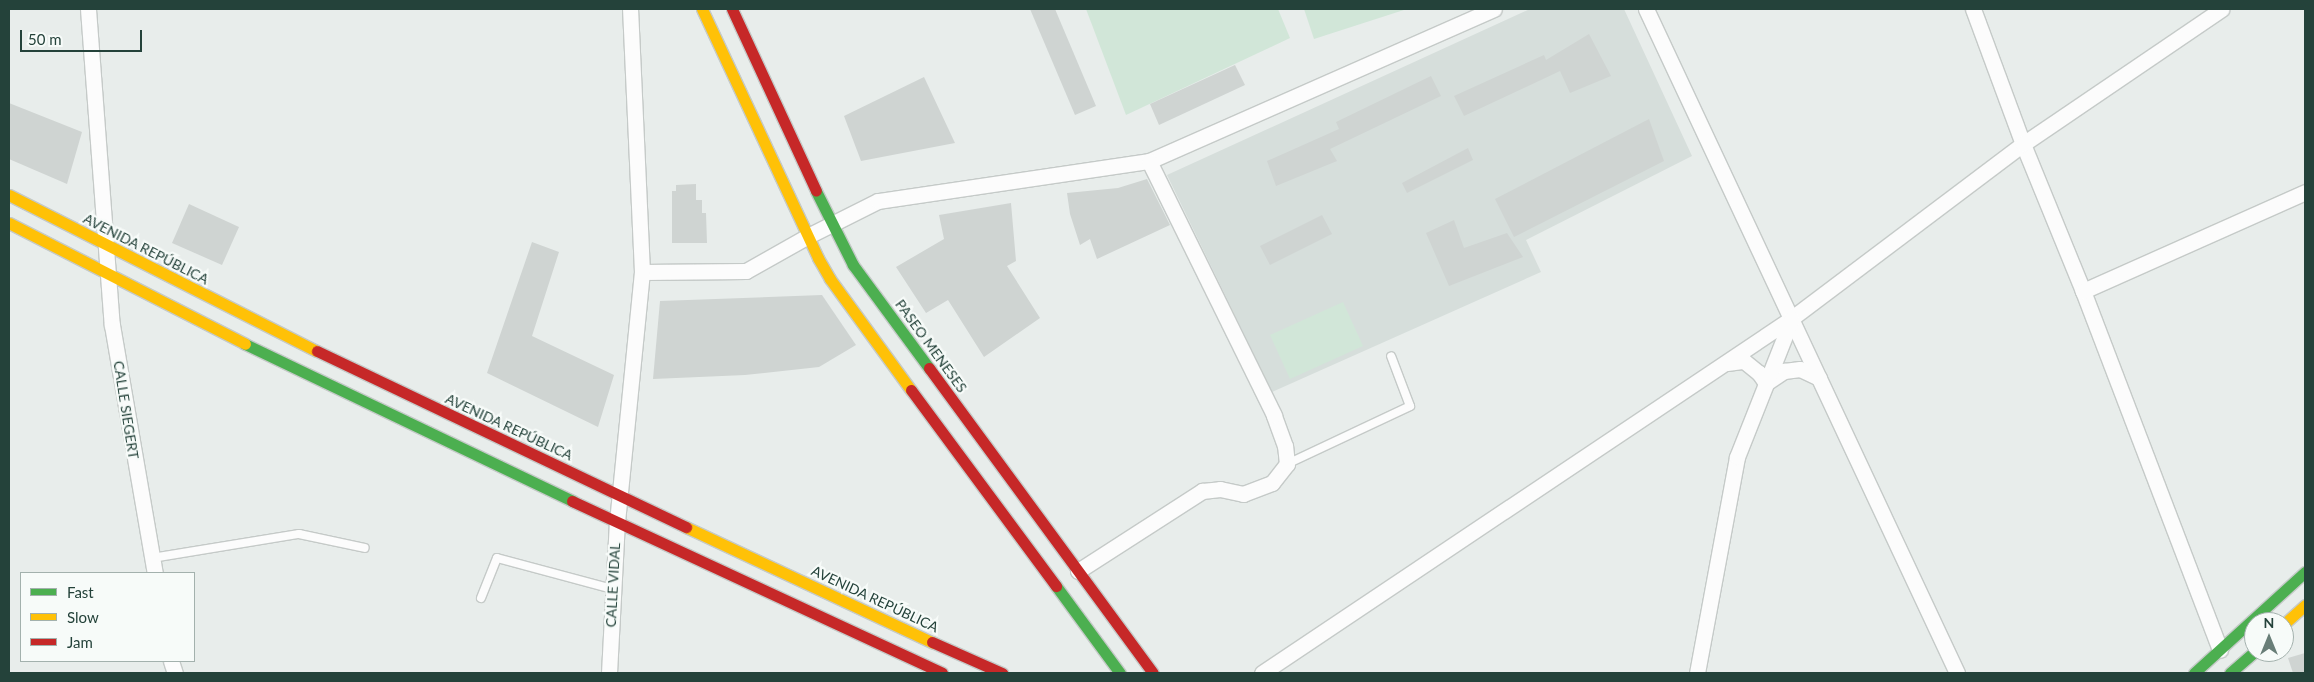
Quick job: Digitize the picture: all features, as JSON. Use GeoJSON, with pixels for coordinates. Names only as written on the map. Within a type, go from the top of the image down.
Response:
{"type":"FeatureCollection","features":[{"type":"Feature","properties":{"kind":"main road"},"geometry":{"type":"LineString","coordinates":[[702,9],[818,258],[844,300],[1120,673]]}},
{"type":"Feature","properties":{"kind":"main road","name":"PASEO MENESES"},"geometry":{"type":"LineString","coordinates":[[732,9],[842,246],[866,284],[1153,673]]}},
{"type":"Feature","properties":{"kind":"main road","name":"AVENIDA REPÚBLICA"},"geometry":{"type":"LineString","coordinates":[[9,195],[228,308],[876,618],[1002,673]]}},
{"type":"Feature","properties":{"kind":"main road"},"geometry":{"type":"LineString","coordinates":[[9,223],[225,334],[616,522],[942,673]]}},
{"type":"Feature","properties":{"kind":"main road"},"geometry":{"type":"LineString","coordinates":[[2194,673],[2305,572]]}},
{"type":"Feature","properties":{"kind":"main road"},"geometry":{"type":"LineString","coordinates":[[2294,615],[2305,605]]}},
{"type":"Feature","properties":{"kind":"main road"},"geometry":{"type":"LineString","coordinates":[[2230,673],[2244,661]]}},
{"type":"Feature","properties":{"kind":"street","name":"CALLE SIEGERT"},"geometry":{"type":"LineString","coordinates":[[88,9],[112,325],[127,421],[155,572]]}},
{"type":"Feature","properties":{"kind":"street","name":"CALLE VIDAL"},"geometry":{"type":"LineString","coordinates":[[609,673],[616,522],[642,272],[630,9]]}},
{"type":"Feature","properties":{"kind":"street"},"geometry":{"type":"LineString","coordinates":[[642,272],[746,271],[808,236],[878,201],[1149,161],[1494,9]]}},
{"type":"Feature","properties":{"kind":"street"},"geometry":{"type":"LineString","coordinates":[[1646,9],[1957,673]]}},
{"type":"Feature","properties":{"kind":"street"},"geometry":{"type":"LineString","coordinates":[[1973,9],[2023,144],[2083,291],[2220,650]]}},
{"type":"Feature","properties":{"kind":"street"},"geometry":{"type":"LineString","coordinates":[[1262,673],[1727,363],[1792,318],[2023,144],[2222,9]]}},
{"type":"Feature","properties":{"kind":"street"},"geometry":{"type":"LineString","coordinates":[[1078,571],[1202,491],[1220,489],[1243,494],[1272,483],[1287,464],[1285,446],[1274,416],[1149,161]]}},
{"type":"Feature","properties":{"kind":"street"},"geometry":{"type":"LineString","coordinates":[[2083,291],[2305,192]]}},
{"type":"Feature","properties":{"kind":"street"},"geometry":{"type":"LineString","coordinates":[[1697,673],[1737,457],[1792,318]]}},
{"type":"Feature","properties":{"kind":"street"},"geometry":{"type":"LineString","coordinates":[[1727,363],[1744,361],[1760,373],[1766,383]]}},
{"type":"Feature","properties":{"kind":"street"},"geometry":{"type":"LineString","coordinates":[[1766,383],[1784,371],[1800,369],[1819,378]]}},
{"type":"Feature","properties":{"kind":"lane"},"geometry":{"type":"LineString","coordinates":[[1287,464],[1410,406],[1391,356]]}},
{"type":"Feature","properties":{"kind":"lane"},"geometry":{"type":"LineString","coordinates":[[152,558],[298,534],[365,548]]}},
{"type":"Feature","properties":{"kind":"lane"},"geometry":{"type":"LineString","coordinates":[[481,598],[497,558],[613,589]]}},
{"type":"Feature","properties":{"kind":"shaded area"},"geometry":{"type":"Polygon","coordinates":[[[1530,9],[1624,9],[1692,156],[1526,240],[1541,272],[1272,392],[1167,175],[1530,9]]]}},
{"type":"Feature","properties":{"kind":"green space"},"geometry":{"type":"Polygon","coordinates":[[[1086,9],[1278,9],[1290,38],[1126,115],[1086,9]]]}},
{"type":"Feature","properties":{"kind":"green space"},"geometry":{"type":"Polygon","coordinates":[[[1304,9],[1407,9],[1314,39],[1304,9]]]}},
{"type":"Feature","properties":{"kind":"green space"},"geometry":{"type":"Polygon","coordinates":[[[1343,302],[1363,346],[1290,379],[1270,335],[1343,302]]]}},
{"type":"Feature","properties":{"kind":"building"},"geometry":{"type":"Polygon","coordinates":[[[1030,9],[1055,9],[1096,106],[1075,115],[1030,9]]]}},
{"type":"Feature","properties":{"kind":"building"},"geometry":{"type":"Polygon","coordinates":[[[1589,34],[1611,76],[1570,93],[1560,71],[1464,116],[1454,96],[1544,55],[1546,60],[1589,34]]]}},
{"type":"Feature","properties":{"kind":"building"},"geometry":{"type":"Polygon","coordinates":[[[1235,65],[1245,85],[1159,125],[1150,104],[1235,65]]]}},
{"type":"Feature","properties":{"kind":"building"},"geometry":{"type":"Polygon","coordinates":[[[1431,76],[1441,96],[1330,149],[1337,161],[1276,186],[1267,161],[1339,129],[1336,122],[1431,76]]]}},
{"type":"Feature","properties":{"kind":"building"},"geometry":{"type":"Polygon","coordinates":[[[924,77],[955,143],[861,161],[844,116],[924,77]]]}},
{"type":"Feature","properties":{"kind":"building"},"geometry":{"type":"Polygon","coordinates":[[[9,103],[82,132],[67,184],[9,159],[9,103]]]}},
{"type":"Feature","properties":{"kind":"building"},"geometry":{"type":"Polygon","coordinates":[[[1649,119],[1664,161],[1514,237],[1495,199],[1649,119]]]}},
{"type":"Feature","properties":{"kind":"building"},"geometry":{"type":"Polygon","coordinates":[[[1468,148],[1473,160],[1407,193],[1402,183],[1468,148]]]}},
{"type":"Feature","properties":{"kind":"building"},"geometry":{"type":"Polygon","coordinates":[[[1147,179],[1170,225],[1097,259],[1090,239],[1080,245],[1070,214],[1067,193],[1118,188],[1147,179]]]}},
{"type":"Feature","properties":{"kind":"building"},"geometry":{"type":"Polygon","coordinates":[[[696,184],[696,200],[702,200],[702,213],[706,213],[707,243],[672,243],[672,191],[676,191],[676,185],[696,184]]]}},
{"type":"Feature","properties":{"kind":"building"},"geometry":{"type":"Polygon","coordinates":[[[1011,203],[1016,261],[1007,266],[1040,318],[984,357],[948,300],[926,313],[896,267],[944,239],[939,215],[1011,203]]]}},
{"type":"Feature","properties":{"kind":"building"},"geometry":{"type":"Polygon","coordinates":[[[189,204],[239,227],[222,265],[172,243],[189,204]]]}},
{"type":"Feature","properties":{"kind":"building"},"geometry":{"type":"Polygon","coordinates":[[[1322,215],[1332,234],[1270,265],[1260,246],[1322,215]]]}},
{"type":"Feature","properties":{"kind":"building"},"geometry":{"type":"Polygon","coordinates":[[[1454,220],[1464,248],[1507,233],[1523,257],[1449,286],[1426,233],[1454,220]]]}},
{"type":"Feature","properties":{"kind":"building"},"geometry":{"type":"Polygon","coordinates":[[[532,242],[559,252],[532,336],[614,375],[598,427],[487,373],[532,242]]]}},
{"type":"Feature","properties":{"kind":"building"},"geometry":{"type":"Polygon","coordinates":[[[822,295],[856,345],[819,367],[745,375],[653,379],[660,301],[822,295]]]}},
{"type":"Feature","properties":{"kind":"building"},"geometry":{"type":"Polygon","coordinates":[[[2305,653],[2305,673],[2293,673],[2289,662],[2294,662],[2294,656],[2305,653]]]}},
{"type":"Feature","properties":{"kind":"traffic: fast"},"geometry":{"type":"LineString","coordinates":[[816,191],[853,265],[929,368]]}},
{"type":"Feature","properties":{"kind":"traffic: fast"},"geometry":{"type":"LineString","coordinates":[[245,344],[572,501]]}},
{"type":"Feature","properties":{"kind":"traffic: fast"},"geometry":{"type":"LineString","coordinates":[[2194,673],[2305,572]]}},
{"type":"Feature","properties":{"kind":"traffic: fast"},"geometry":{"type":"LineString","coordinates":[[1056,586],[1120,673]]}},
{"type":"Feature","properties":{"kind":"traffic: fast"},"geometry":{"type":"LineString","coordinates":[[2230,673],[2244,661]]}},
{"type":"Feature","properties":{"kind":"traffic: slow"},"geometry":{"type":"LineString","coordinates":[[702,9],[818,258],[830,279],[911,390]]}},
{"type":"Feature","properties":{"kind":"traffic: slow"},"geometry":{"type":"LineString","coordinates":[[9,195],[317,351]]}},
{"type":"Feature","properties":{"kind":"traffic: slow"},"geometry":{"type":"LineString","coordinates":[[9,223],[245,344]]}},
{"type":"Feature","properties":{"kind":"traffic: slow"},"geometry":{"type":"LineString","coordinates":[[686,527],[932,642]]}},
{"type":"Feature","properties":{"kind":"traffic: slow"},"geometry":{"type":"LineString","coordinates":[[2294,615],[2305,605]]}},
{"type":"Feature","properties":{"kind":"traffic: jam"},"geometry":{"type":"LineString","coordinates":[[732,9],[816,191]]}},
{"type":"Feature","properties":{"kind":"traffic: jam"},"geometry":{"type":"LineString","coordinates":[[317,351],[686,527]]}},
{"type":"Feature","properties":{"kind":"traffic: jam"},"geometry":{"type":"LineString","coordinates":[[929,368],[1153,673]]}},
{"type":"Feature","properties":{"kind":"traffic: jam"},"geometry":{"type":"LineString","coordinates":[[911,390],[1056,586]]}},
{"type":"Feature","properties":{"kind":"traffic: jam"},"geometry":{"type":"LineString","coordinates":[[572,501],[942,673]]}},
{"type":"Feature","properties":{"kind":"traffic: jam"},"geometry":{"type":"LineString","coordinates":[[932,642],[1002,673]]}}]}
